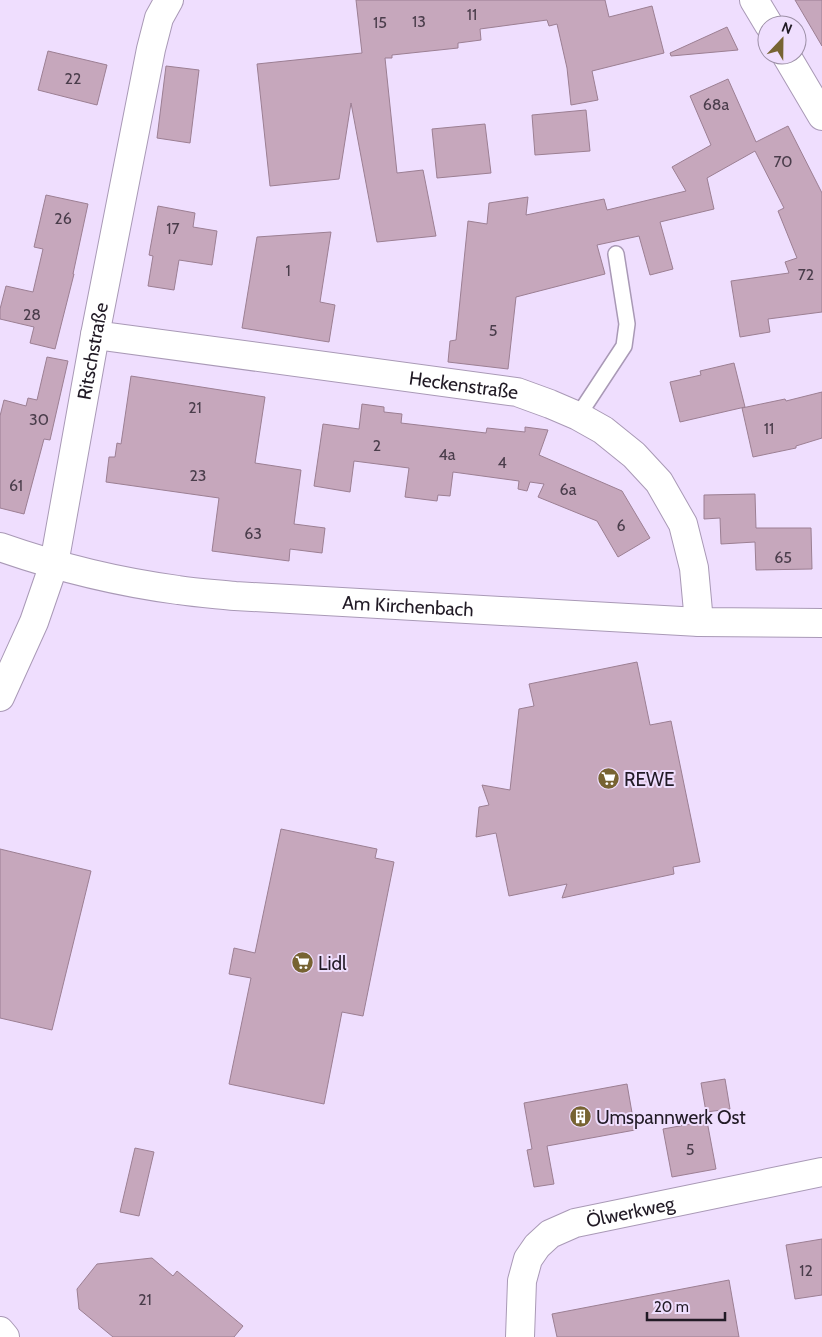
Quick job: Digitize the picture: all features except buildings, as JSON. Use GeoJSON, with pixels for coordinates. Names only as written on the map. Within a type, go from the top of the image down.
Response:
{"type":"FeatureCollection","features":[{"type":"Feature","properties":{"kind":"street","name":"Ritschstraße"},"geometry":{"type":"LineString","coordinates":[[0,697],[34,622],[54,564],[95,335],[151,49],[159,18],[169,0]]}},
{"type":"Feature","properties":{"kind":"street"},"geometry":{"type":"LineString","coordinates":[[754,0],[763,15]]}},
{"type":"Feature","properties":{"kind":"street"},"geometry":{"type":"LineString","coordinates":[[792,65],[822,116]]}},
{"type":"Feature","properties":{"kind":"street","name":"Heckenstraße"},"geometry":{"type":"LineString","coordinates":[[95,335],[517,392],[578,416],[603,430],[634,455],[659,482],[683,524],[694,568],[699,622]]}},
{"type":"Feature","properties":{"kind":"street","name":"Am Kirchenbach"},"geometry":{"type":"LineString","coordinates":[[0,547],[54,564],[128,582],[235,596],[699,622],[822,623]]}},
{"type":"Feature","properties":{"kind":"street","name":"Ölwerkweg"},"geometry":{"type":"LineString","coordinates":[[520,1337],[522,1281],[528,1259],[537,1246],[550,1234],[575,1223],[822,1172]]}},
{"type":"Feature","properties":{"kind":"street"},"geometry":{"type":"LineString","coordinates":[[0,1331],[5,1337]]}},
{"type":"Feature","properties":{"kind":"lane"},"geometry":{"type":"LineString","coordinates":[[578,416],[624,346],[627,324],[616,254]]}},
{"type":"Feature","properties":{"kind":"place","name":"REWE"},"geometry":{"type":"Point","coordinates":[608,779]}},
{"type":"Feature","properties":{"kind":"place","name":"Lidl"},"geometry":{"type":"Point","coordinates":[302,963]}},
{"type":"Feature","properties":{"kind":"place","name":"Umspannwerk Ost"},"geometry":{"type":"Point","coordinates":[580,1117]}}]}
